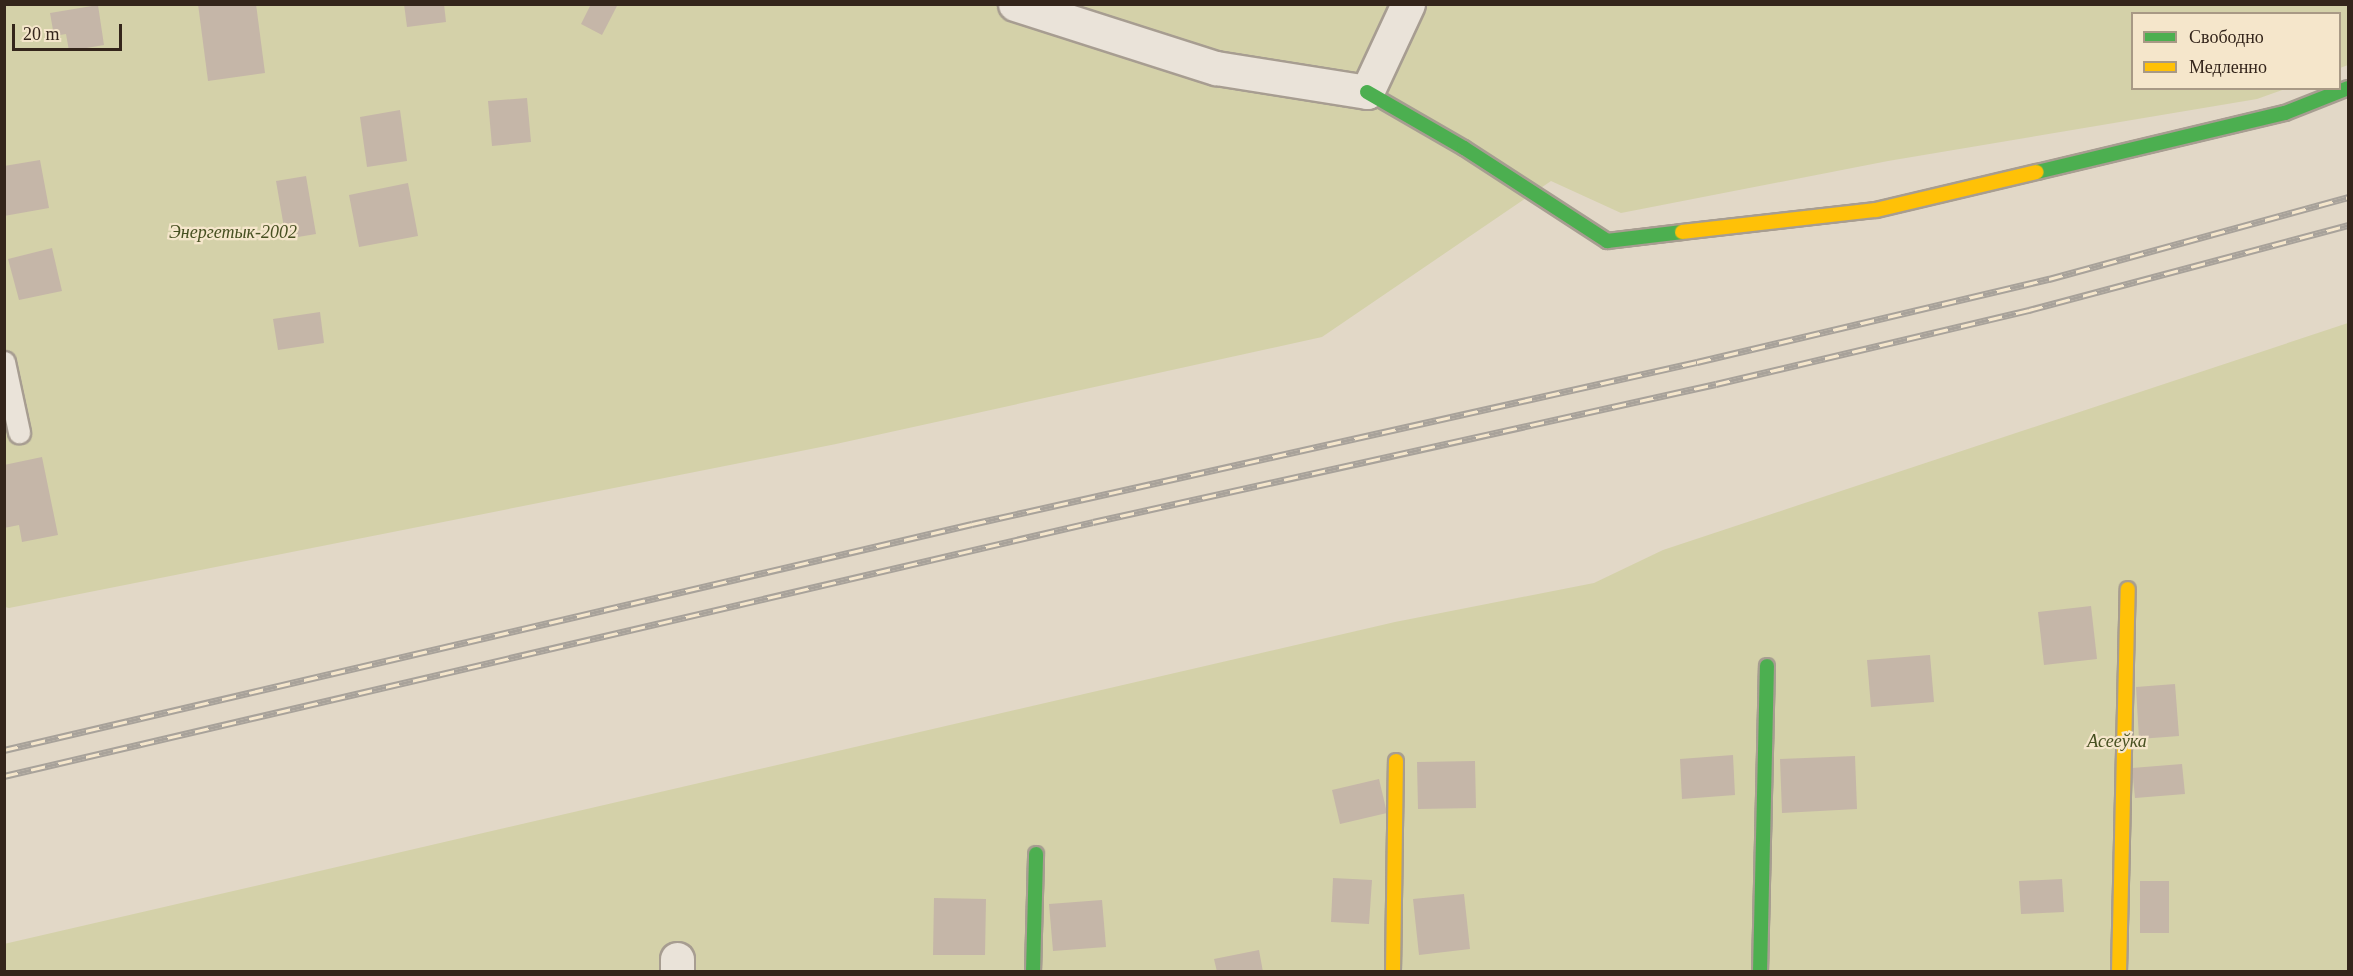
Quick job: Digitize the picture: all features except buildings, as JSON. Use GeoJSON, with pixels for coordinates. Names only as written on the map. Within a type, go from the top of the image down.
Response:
{"type":"FeatureCollection","features":[{"type":"Feature","properties":{"kind":"street"},"geometry":{"type":"LineString","coordinates":[[1015,4],[1216,68],[1367,92],[1464,148],[1607,241],[1876,210],[2285,113],[2349,88]]}},
{"type":"Feature","properties":{"kind":"street"},"geometry":{"type":"LineString","coordinates":[[1367,92],[1408,4]]}},
{"type":"Feature","properties":{"kind":"street"},"geometry":{"type":"LineString","coordinates":[[2119,972],[2128,589]]}},
{"type":"Feature","properties":{"kind":"street"},"geometry":{"type":"LineString","coordinates":[[1760,972],[1767,666]]}},
{"type":"Feature","properties":{"kind":"street"},"geometry":{"type":"LineString","coordinates":[[1393,972],[1396,761]]}},
{"type":"Feature","properties":{"kind":"street"},"geometry":{"type":"LineString","coordinates":[[1033,972],[1036,855]]}},
{"type":"Feature","properties":{"kind":"lane"},"geometry":{"type":"LineString","coordinates":[[4,362],[19,432]]}},
{"type":"Feature","properties":{"kind":"green space","name":"Энергетык-2002"},"geometry":{"type":"Polygon","coordinates":[[[5,5],[2348,5],[2348,65],[2341,68],[2341,12],[2131,12],[2131,90],[2282,90],[2257,99],[1888,161],[1621,213],[1551,181],[1322,337],[836,444],[5,607],[5,5]]]}},
{"type":"Feature","properties":{"kind":"green space","name":"Асееўка"},"geometry":{"type":"Polygon","coordinates":[[[2348,323],[2348,971],[5,972],[4,944],[1395,622],[1594,583],[1663,550],[2348,323]]]}},
{"type":"Feature","properties":{"kind":"railway"},"geometry":{"type":"LineString","coordinates":[[4,750],[972,524],[1697,362],[2049,279],[2348,197]]}},
{"type":"Feature","properties":{"kind":"railway"},"geometry":{"type":"LineString","coordinates":[[4,776],[1093,522],[1716,384],[2029,310],[2348,225]]}},
{"type":"Feature","properties":{"kind":"traffic: fast"},"geometry":{"type":"LineString","coordinates":[[2037,172],[2285,113],[2348,88]]}},
{"type":"Feature","properties":{"kind":"traffic: fast"},"geometry":{"type":"LineString","coordinates":[[1367,92],[1464,148],[1607,241],[1682,232]]}},
{"type":"Feature","properties":{"kind":"traffic: fast"},"geometry":{"type":"LineString","coordinates":[[1760,972],[1767,666]]}},
{"type":"Feature","properties":{"kind":"traffic: fast"},"geometry":{"type":"LineString","coordinates":[[1033,972],[1036,854]]}},
{"type":"Feature","properties":{"kind":"traffic: slow"},"geometry":{"type":"LineString","coordinates":[[1682,232],[1876,210],[2037,172]]}},
{"type":"Feature","properties":{"kind":"traffic: slow"},"geometry":{"type":"LineString","coordinates":[[2119,972],[2128,589]]}},
{"type":"Feature","properties":{"kind":"traffic: slow"},"geometry":{"type":"LineString","coordinates":[[1393,972],[1396,761]]}}]}
